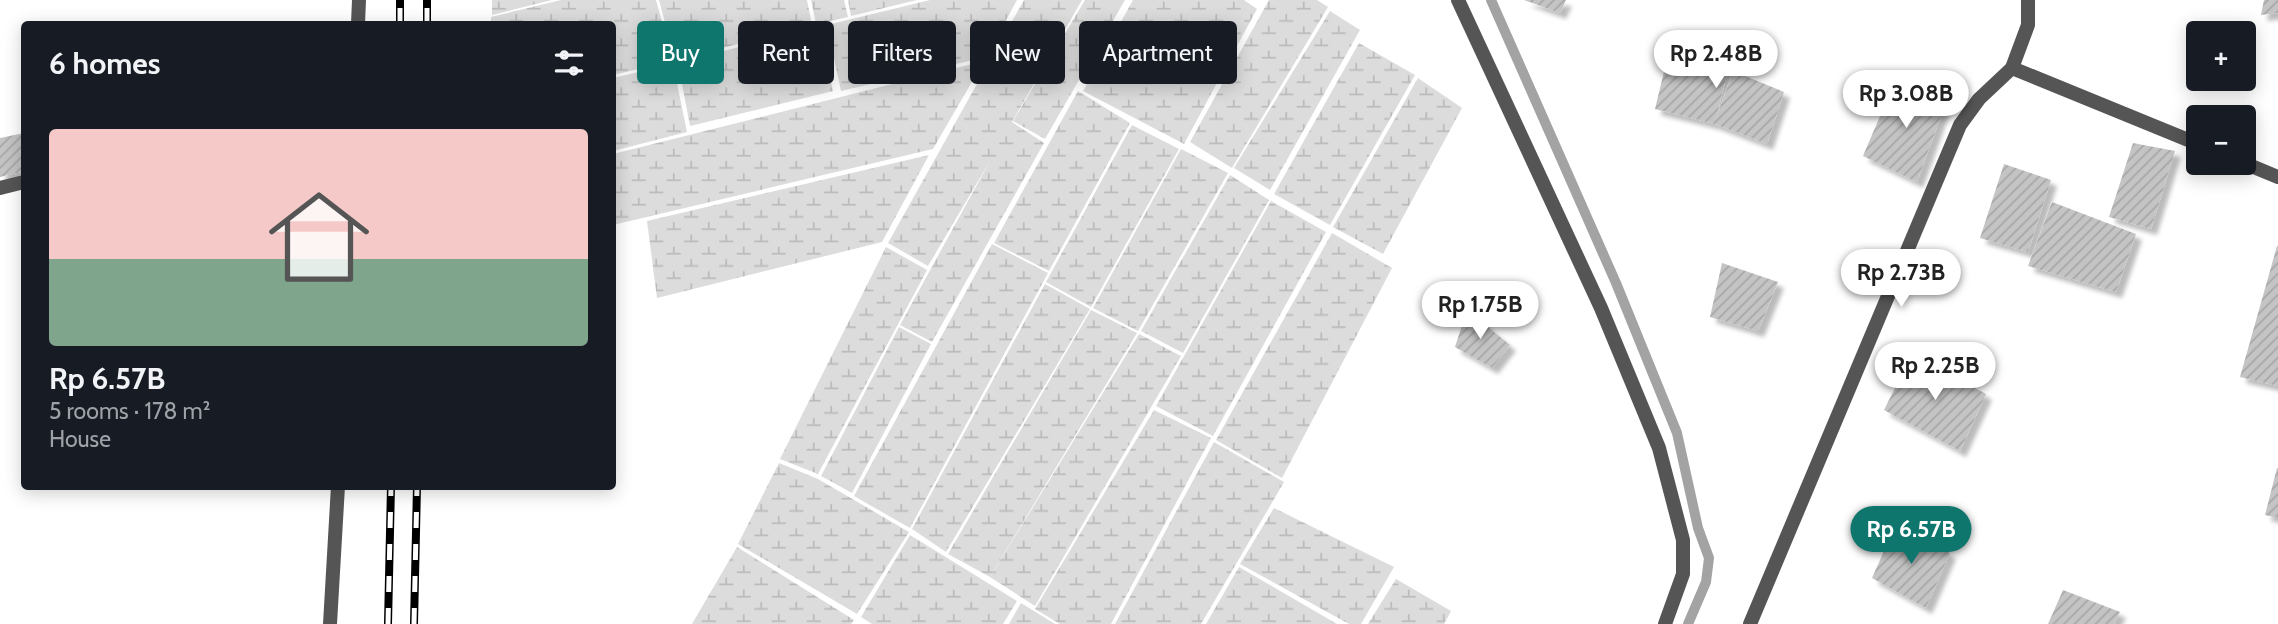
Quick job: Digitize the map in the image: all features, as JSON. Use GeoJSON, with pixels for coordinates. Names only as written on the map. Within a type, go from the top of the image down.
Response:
{"type":"FeatureCollection","features":[{"type":"Feature","properties":{"kind":"street"},"geometry":{"type":"LineString","coordinates":[[358,21],[359,0]]}},
{"type":"Feature","properties":{"kind":"street"},"geometry":{"type":"LineString","coordinates":[[1458,0],[1601,308],[1659,448],[1683,540],[1684,574],[1665,624]]}},
{"type":"Feature","properties":{"kind":"street"},"geometry":{"type":"LineString","coordinates":[[1751,624],[1960,125],[1979,99],[2012,68],[2028,25],[2028,0]]}},
{"type":"Feature","properties":{"kind":"street"},"geometry":{"type":"LineString","coordinates":[[2012,68],[2186,139]]}},
{"type":"Feature","properties":{"kind":"street"},"geometry":{"type":"LineString","coordinates":[[2256,168],[2278,177]]}},
{"type":"Feature","properties":{"kind":"street"},"geometry":{"type":"LineString","coordinates":[[0,188],[21,183]]}},
{"type":"Feature","properties":{"kind":"street"},"geometry":{"type":"LineString","coordinates":[[330,624],[338,490]]}},
{"type":"Feature","properties":{"kind":"green space"},"geometry":{"type":"Polygon","coordinates":[[[492,0],[552,0],[492,15],[492,0]]]}},
{"type":"Feature","properties":{"kind":"green space"},"geometry":{"type":"Polygon","coordinates":[[[561,0],[656,0],[662,21],[637,21],[637,69],[616,74],[616,21],[491,21],[491,17],[561,0]]]}},
{"type":"Feature","properties":{"kind":"green space"},"geometry":{"type":"Polygon","coordinates":[[[659,0],[807,0],[811,21],[738,21],[738,44],[724,47],[724,21],[665,21],[659,0]]]}},
{"type":"Feature","properties":{"kind":"green space"},"geometry":{"type":"Polygon","coordinates":[[[811,0],[844,0],[848,17],[815,21],[811,0]]]}},
{"type":"Feature","properties":{"kind":"green space"},"geometry":{"type":"Polygon","coordinates":[[[848,0],[917,0],[851,16],[848,0]]]}},
{"type":"Feature","properties":{"kind":"green space"},"geometry":{"type":"Polygon","coordinates":[[[930,0],[1017,0],[1006,21],[970,21],[970,61],[956,64],[956,21],[848,21],[848,84],[871,84],[841,91],[834,58],[834,23],[930,0]]]}},
{"type":"Feature","properties":{"kind":"green space"},"geometry":{"type":"Polygon","coordinates":[[[1024,0],[1082,0],[1065,30],[1065,21],[1012,21],[1024,0]]]}},
{"type":"Feature","properties":{"kind":"green space"},"geometry":{"type":"Polygon","coordinates":[[[1085,0],[1125,0],[1113,21],[1079,21],[1079,80],[1045,139],[1013,121],[1035,84],[1065,84],[1065,34],[1085,0]]]}},
{"type":"Feature","properties":{"kind":"green space"},"geometry":{"type":"Polygon","coordinates":[[[1133,0],[1244,0],[1257,9],[1237,46],[1237,21],[1121,21],[1133,0]]]}},
{"type":"Feature","properties":{"kind":"green space"},"geometry":{"type":"Polygon","coordinates":[[[1269,0],[1317,0],[1328,7],[1232,168],[1190,142],[1222,84],[1237,84],[1237,58],[1269,0]]]}},
{"type":"Feature","properties":{"kind":"green space"},"geometry":{"type":"Polygon","coordinates":[[[1330,11],[1360,30],[1270,190],[1234,168],[1330,11]]]}},
{"type":"Feature","properties":{"kind":"green space"},"geometry":{"type":"Polygon","coordinates":[[[1359,43],[1415,75],[1330,225],[1274,194],[1359,43]]]}},
{"type":"Feature","properties":{"kind":"green space"},"geometry":{"type":"Polygon","coordinates":[[[738,47],[738,84],[832,84],[833,91],[690,126],[682,84],[724,84],[724,51],[738,47]]]}},
{"type":"Feature","properties":{"kind":"green space"},"geometry":{"type":"Polygon","coordinates":[[[970,65],[971,84],[933,149],[616,224],[616,153],[892,84],[956,84],[956,68],[970,65]]]}},
{"type":"Feature","properties":{"kind":"green space"},"geometry":{"type":"Polygon","coordinates":[[[637,72],[637,84],[677,84],[687,132],[616,150],[616,77],[637,72]]]}},
{"type":"Feature","properties":{"kind":"green space"},"geometry":{"type":"Polygon","coordinates":[[[1418,78],[1462,108],[1383,254],[1333,227],[1418,78]]]}},
{"type":"Feature","properties":{"kind":"green space"},"geometry":{"type":"Polygon","coordinates":[[[977,84],[1034,84],[1012,122],[1044,143],[932,342],[900,325],[990,161],[928,266],[888,243],[977,84]]]}},
{"type":"Feature","properties":{"kind":"green space"},"geometry":{"type":"Polygon","coordinates":[[[1087,84],[1216,84],[1184,144],[1083,91],[1087,84]]]}},
{"type":"Feature","properties":{"kind":"green space"},"geometry":{"type":"Polygon","coordinates":[[[1078,91],[1130,123],[1049,271],[994,243],[1078,91]]]}},
{"type":"Feature","properties":{"kind":"green space"},"geometry":{"type":"Polygon","coordinates":[[[1132,125],[1179,149],[1091,307],[1046,282],[1132,125]]]}},
{"type":"Feature","properties":{"kind":"green space"},"geometry":{"type":"Polygon","coordinates":[[[1181,149],[1228,173],[1138,331],[1093,308],[1181,149]]]}},
{"type":"Feature","properties":{"kind":"green space"},"geometry":{"type":"Polygon","coordinates":[[[929,155],[882,242],[657,298],[647,221],[929,155]]]}},
{"type":"Feature","properties":{"kind":"green space"},"geometry":{"type":"Polygon","coordinates":[[[1230,175],[1269,200],[1183,353],[1141,331],[1230,175]]]}},
{"type":"Feature","properties":{"kind":"green space"},"geometry":{"type":"Polygon","coordinates":[[[1271,201],[1326,232],[1213,436],[1156,406],[1271,201]]]}},
{"type":"Feature","properties":{"kind":"green space"},"geometry":{"type":"Polygon","coordinates":[[[1332,233],[1392,268],[1282,478],[1216,440],[1332,233]]]}},
{"type":"Feature","properties":{"kind":"green space"},"geometry":{"type":"Polygon","coordinates":[[[992,244],[1048,273],[910,528],[854,496],[992,244]]]}},
{"type":"Feature","properties":{"kind":"green space"},"geometry":{"type":"Polygon","coordinates":[[[886,247],[927,270],[818,474],[780,459],[886,247]]]}},
{"type":"Feature","properties":{"kind":"green space"},"geometry":{"type":"Polygon","coordinates":[[[1045,284],[1090,309],[946,552],[912,529],[1045,284]]]}},
{"type":"Feature","properties":{"kind":"green space"},"geometry":{"type":"Polygon","coordinates":[[[1091,310],[1137,333],[990,577],[948,554],[1091,310]]]}},
{"type":"Feature","properties":{"kind":"green space"},"geometry":{"type":"Polygon","coordinates":[[[899,327],[931,344],[852,493],[821,476],[899,327]]]}},
{"type":"Feature","properties":{"kind":"green space"},"geometry":{"type":"Polygon","coordinates":[[[1139,334],[1181,356],[1035,606],[990,577],[1139,334]]]}},
{"type":"Feature","properties":{"kind":"green space"},"geometry":{"type":"Polygon","coordinates":[[[1154,410],[1211,438],[1111,624],[1060,624],[1035,609],[1154,410]]]}},
{"type":"Feature","properties":{"kind":"green space"},"geometry":{"type":"Polygon","coordinates":[[[1214,442],[1284,482],[1201,624],[1115,624],[1214,442]]]}},
{"type":"Feature","properties":{"kind":"green space"},"geometry":{"type":"Polygon","coordinates":[[[779,463],[818,479],[909,532],[857,614],[738,544],[779,463]]]}},
{"type":"Feature","properties":{"kind":"green space"},"geometry":{"type":"Polygon","coordinates":[[[1274,508],[1394,567],[1361,624],[1349,624],[1240,564],[1274,508]]]}},
{"type":"Feature","properties":{"kind":"green space"},"geometry":{"type":"Polygon","coordinates":[[[910,535],[1017,601],[1003,624],[872,624],[861,617],[910,535]]]}},
{"type":"Feature","properties":{"kind":"green space"},"geometry":{"type":"Polygon","coordinates":[[[737,547],[854,620],[851,624],[692,624],[737,547]]]}},
{"type":"Feature","properties":{"kind":"green space"},"geometry":{"type":"Polygon","coordinates":[[[1239,567],[1337,624],[1206,624],[1239,567]]]}},
{"type":"Feature","properties":{"kind":"green space"},"geometry":{"type":"Polygon","coordinates":[[[1396,579],[1451,611],[1444,624],[1368,624],[1396,579]]]}},
{"type":"Feature","properties":{"kind":"green space"},"geometry":{"type":"Polygon","coordinates":[[[1021,603],[1055,624],[1009,624],[1021,603]]]}},
{"type":"Feature","properties":{"kind":"building"},"geometry":{"type":"Polygon","coordinates":[[[1524,0],[1566,0],[1560,13],[1524,0]]]}},
{"type":"Feature","properties":{"kind":"building"},"geometry":{"type":"Polygon","coordinates":[[[2264,0],[2278,0],[2278,13],[2261,15],[2264,0]]]}},
{"type":"Feature","properties":{"kind":"building"},"geometry":{"type":"Polygon","coordinates":[[[1673,34],[1733,49],[1716,119],[1733,71],[1784,92],[1767,144],[1715,124],[1655,109],[1673,34]]]}},
{"type":"Feature","properties":{"kind":"building"},"geometry":{"type":"Polygon","coordinates":[[[1895,81],[1947,99],[1917,182],[1863,156],[1895,81]]]}},
{"type":"Feature","properties":{"kind":"building"},"geometry":{"type":"Polygon","coordinates":[[[21,134],[21,172],[0,177],[0,138],[21,134]]]}},
{"type":"Feature","properties":{"kind":"building"},"geometry":{"type":"Polygon","coordinates":[[[2133,143],[2175,151],[2151,229],[2109,217],[2133,143]]]}},
{"type":"Feature","properties":{"kind":"building"},"geometry":{"type":"Polygon","coordinates":[[[2004,164],[2051,180],[2028,252],[1980,238],[2004,164]]]}},
{"type":"Feature","properties":{"kind":"building"},"geometry":{"type":"Polygon","coordinates":[[[2052,202],[2136,234],[2116,292],[2028,266],[2052,202]]]}},
{"type":"Feature","properties":{"kind":"building"},"geometry":{"type":"Polygon","coordinates":[[[2278,246],[2278,386],[2240,377],[2278,246]]]}},
{"type":"Feature","properties":{"kind":"building"},"geometry":{"type":"Polygon","coordinates":[[[1722,263],[1778,282],[1758,331],[1710,317],[1722,263]]]}},
{"type":"Feature","properties":{"kind":"building"},"geometry":{"type":"Polygon","coordinates":[[[1467,310],[1510,345],[1492,368],[1455,347],[1467,310]]]}},
{"type":"Feature","properties":{"kind":"building"},"geometry":{"type":"Polygon","coordinates":[[[1912,354],[1986,394],[1960,451],[1884,410],[1912,354]]]}},
{"type":"Feature","properties":{"kind":"building"},"geometry":{"type":"Polygon","coordinates":[[[2278,468],[2278,518],[2265,515],[2278,468]]]}},
{"type":"Feature","properties":{"kind":"building"},"geometry":{"type":"Polygon","coordinates":[[[1896,524],[1950,553],[1926,608],[1872,578],[1896,524]]]}},
{"type":"Feature","properties":{"kind":"building"},"geometry":{"type":"Polygon","coordinates":[[[2063,590],[2120,612],[2114,624],[2048,624],[2063,590]]]}},
{"type":"Feature","properties":{"kind":"waterway"},"geometry":{"type":"LineString","coordinates":[[1491,0],[1616,283],[1677,433],[1698,528],[1709,558],[1706,582],[1688,624]]}},
{"type":"Feature","properties":{"kind":"railway"},"geometry":{"type":"LineString","coordinates":[[400,0],[400,21]]}},
{"type":"Feature","properties":{"kind":"railway"},"geometry":{"type":"LineString","coordinates":[[427,0],[427,21]]}},
{"type":"Feature","properties":{"kind":"railway"},"geometry":{"type":"LineString","coordinates":[[388,624],[391,490]]}},
{"type":"Feature","properties":{"kind":"railway"},"geometry":{"type":"LineString","coordinates":[[414,624],[417,490]]}}]}
